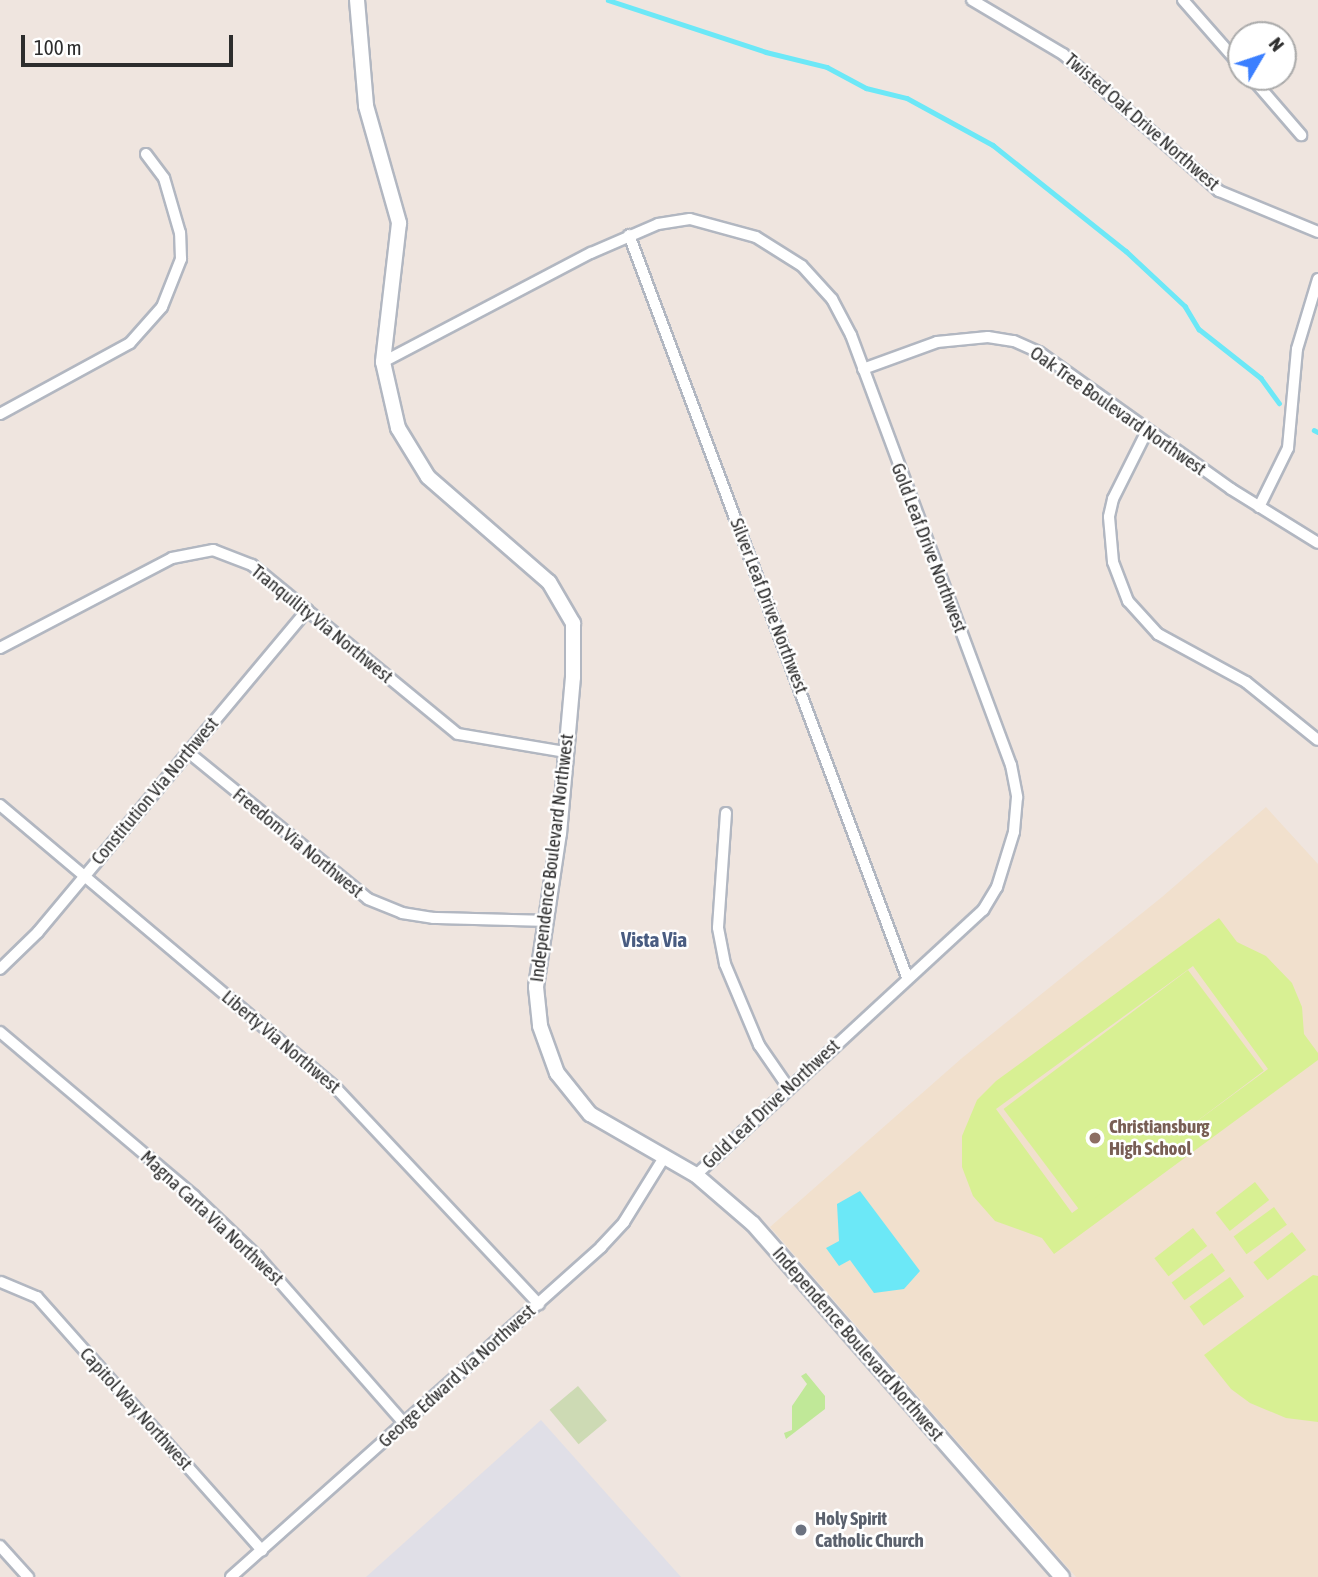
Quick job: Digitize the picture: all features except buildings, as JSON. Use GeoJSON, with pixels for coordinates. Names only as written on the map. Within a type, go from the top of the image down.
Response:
{"type":"FeatureCollection","features":[{"type":"Feature","properties":{"kind":"street","name":"Independence Boulevard Northwest"},"geometry":{"type":"LineString","coordinates":[[357,0],[366,106],[399,223],[383,362],[398,428],[428,477],[549,582],[563,600],[573,623],[574,650],[566,752],[556,855],[544,921],[537,1007],[556,1073],[590,1114],[663,1159],[696,1175],[753,1224],[1062,1577]]}},
{"type":"Feature","properties":{"kind":"street","name":"Twisted Oak Drive Northwest"},"geometry":{"type":"LineString","coordinates":[[972,0],[1063,54],[1219,191],[1318,232]]}},
{"type":"Feature","properties":{"kind":"street"},"geometry":{"type":"LineString","coordinates":[[1183,0],[1227,50]]}},
{"type":"Feature","properties":{"kind":"street"},"geometry":{"type":"LineString","coordinates":[[1263,91],[1301,135]]}},
{"type":"Feature","properties":{"kind":"street"},"geometry":{"type":"LineString","coordinates":[[0,414],[130,343],[162,307],[181,259],[180,233],[164,178],[146,154]]}},
{"type":"Feature","properties":{"kind":"street","name":"Gold Leaf Drive Northwest"},"geometry":{"type":"LineString","coordinates":[[383,362],[629,235],[658,224],[690,219],[724,225],[779,249],[808,270],[832,299],[863,369],[1000,733],[1017,797],[1014,832],[997,887],[983,910],[907,977],[696,1175]]}},
{"type":"Feature","properties":{"kind":"street","name":"Silver Leaf Drive Northwest"},"geometry":{"type":"LineString","coordinates":[[629,235],[907,977]]}},
{"type":"Feature","properties":{"kind":"street"},"geometry":{"type":"LineString","coordinates":[[1259,507],[1288,448],[1297,349],[1318,279]]}},
{"type":"Feature","properties":{"kind":"street","name":"Oak Tree Boulevard Northwest"},"geometry":{"type":"LineString","coordinates":[[863,369],[937,342],[988,337],[1012,341],[1039,352],[1147,431],[1259,507],[1318,543]]}},
{"type":"Feature","properties":{"kind":"street"},"geometry":{"type":"LineString","coordinates":[[1147,431],[1112,499],[1109,517],[1113,562],[1128,601],[1158,634],[1246,682],[1318,740]]}},
{"type":"Feature","properties":{"kind":"street","name":"Tranquility Via Northwest"},"geometry":{"type":"LineString","coordinates":[[0,648],[172,558],[197,551],[214,550],[253,565],[458,734],[566,752]]}},
{"type":"Feature","properties":{"kind":"street","name":"Constitution Via Northwest"},"geometry":{"type":"LineString","coordinates":[[0,969],[85,875],[307,610]]}},
{"type":"Feature","properties":{"kind":"street","name":"Freedom Via Northwest"},"geometry":{"type":"LineString","coordinates":[[188,752],[368,900],[402,913],[433,918],[544,921]]}},
{"type":"Feature","properties":{"kind":"street","name":"Liberty Via Northwest"},"geometry":{"type":"LineString","coordinates":[[0,805],[370,1119],[539,1304]]}},
{"type":"Feature","properties":{"kind":"street"},"geometry":{"type":"LineString","coordinates":[[726,813],[718,928],[724,964],[759,1045],[788,1087]]}},
{"type":"Feature","properties":{"kind":"street","name":"Magna Carta Via Northwest"},"geometry":{"type":"LineString","coordinates":[[0,1032],[194,1196],[258,1257],[404,1423]]}},
{"type":"Feature","properties":{"kind":"street","name":"George Edward Via Northwest"},"geometry":{"type":"LineString","coordinates":[[231,1577],[539,1304],[624,1222],[663,1159]]}},
{"type":"Feature","properties":{"kind":"street","name":"Capitol Way Northwest"},"geometry":{"type":"LineString","coordinates":[[1,1282],[37,1297],[262,1550]]}},
{"type":"Feature","properties":{"kind":"street"},"geometry":{"type":"LineString","coordinates":[[0,1546],[28,1577]]}},
{"type":"Feature","properties":{"kind":"shaded area","name":"Christiansburg High School"},"geometry":{"type":"Polygon","coordinates":[[[1266,807],[1318,864],[1318,1577],[1076,1577],[770,1227],[962,1058],[1162,897],[1266,807]]]}},
{"type":"Feature","properties":{"kind":"shaded area"},"geometry":{"type":"Polygon","coordinates":[[[541,1420],[681,1577],[366,1577],[541,1420]]]}},
{"type":"Feature","properties":{"kind":"green space"},"geometry":{"type":"Polygon","coordinates":[[[1219,918],[1237,942],[1266,956],[1292,983],[1302,1007],[1304,1034],[1318,1053],[1318,1060],[1054,1254],[1042,1238],[995,1221],[973,1196],[962,1167],[962,1136],[977,1100],[996,1081],[1219,918]],[[1193,966],[996,1109],[1072,1213],[1268,1069],[1193,966]]]}},
{"type":"Feature","properties":{"kind":"green space"},"geometry":{"type":"Polygon","coordinates":[[[1188,970],[1264,1071],[1079,1210],[1004,1109],[1188,970]]]}},
{"type":"Feature","properties":{"kind":"green space"},"geometry":{"type":"Polygon","coordinates":[[[1255,1182],[1269,1200],[1230,1231],[1216,1213],[1255,1182]]]}},
{"type":"Feature","properties":{"kind":"green space"},"geometry":{"type":"Polygon","coordinates":[[[1274,1207],[1287,1225],[1246,1254],[1234,1236],[1274,1207]]]}},
{"type":"Feature","properties":{"kind":"green space"},"geometry":{"type":"Polygon","coordinates":[[[1193,1228],[1207,1246],[1169,1276],[1154,1258],[1193,1228]]]}},
{"type":"Feature","properties":{"kind":"green space"},"geometry":{"type":"Polygon","coordinates":[[[1292,1232],[1306,1250],[1268,1280],[1253,1262],[1292,1232]]]}},
{"type":"Feature","properties":{"kind":"green space"},"geometry":{"type":"Polygon","coordinates":[[[1212,1253],[1225,1271],[1184,1300],[1172,1282],[1212,1253]]]}},
{"type":"Feature","properties":{"kind":"green space"},"geometry":{"type":"Polygon","coordinates":[[[1313,1275],[1318,1276],[1318,1422],[1286,1418],[1250,1403],[1231,1389],[1204,1355],[1313,1275]]]}},
{"type":"Feature","properties":{"kind":"green space"},"geometry":{"type":"Polygon","coordinates":[[[1230,1277],[1244,1296],[1204,1326],[1190,1306],[1230,1277]]]}},
{"type":"Feature","properties":{"kind":"green space"},"geometry":{"type":"Polygon","coordinates":[[[806,1373],[825,1396],[825,1409],[786,1439],[784,1433],[792,1430],[792,1406],[807,1384],[801,1376],[806,1373]]]}},
{"type":"Feature","properties":{"kind":"green space"},"geometry":{"type":"Polygon","coordinates":[[[578,1386],[607,1420],[579,1444],[550,1410],[578,1386]]]}},
{"type":"Feature","properties":{"kind":"water"},"geometry":{"type":"Polygon","coordinates":[[[860,1191],[920,1271],[904,1289],[874,1293],[850,1260],[839,1266],[826,1248],[839,1241],[837,1204],[860,1191]]]}},
{"type":"Feature","properties":{"kind":"waterway"},"geometry":{"type":"LineString","coordinates":[[608,0],[766,52],[827,67],[866,88],[907,98],[993,145],[1126,251],[1185,306],[1199,329],[1261,378],[1279,403]]}},
{"type":"Feature","properties":{"kind":"waterway"},"geometry":{"type":"LineString","coordinates":[[1314,430],[1318,432]]}},
{"type":"Feature","properties":{"kind":"place","name":"Christiansburg High School"},"geometry":{"type":"Point","coordinates":[1095,1138]}},
{"type":"Feature","properties":{"kind":"place","name":"Holy Spirit Catholic Church"},"geometry":{"type":"Point","coordinates":[801,1530]}},
{"type":"Feature","properties":{"kind":"district","name":"Vista Via"},"geometry":{"type":"Point","coordinates":[654,939]}}]}
